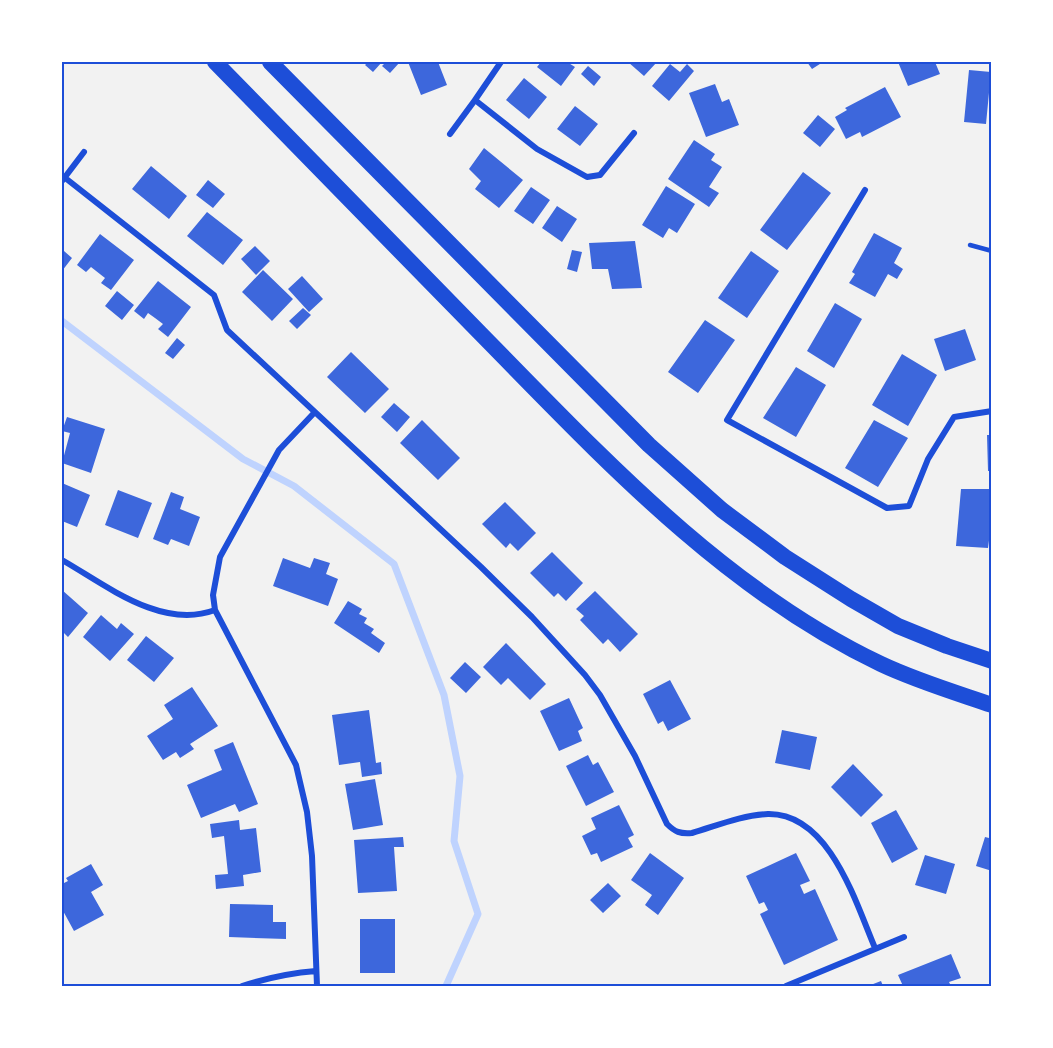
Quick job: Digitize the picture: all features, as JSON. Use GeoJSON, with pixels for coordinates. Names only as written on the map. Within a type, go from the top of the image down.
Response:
{"type":"FeatureCollection","features":[{"type":"Feature","properties":{"kind":"highway"},"geometry":{"type":"LineString","coordinates":[[214,62],[623,476],[695,541],[760,591],[828,635],[881,664],[933,686],[992,705]]}},
{"type":"Feature","properties":{"kind":"highway"},"geometry":{"type":"LineString","coordinates":[[270,62],[649,445],[722,510],[785,557],[851,599],[889,620],[948,646],[992,661]]}},
{"type":"Feature","properties":{"kind":"street"},"geometry":{"type":"LineString","coordinates":[[450,134],[498,63]]}},
{"type":"Feature","properties":{"kind":"street"},"geometry":{"type":"LineString","coordinates":[[475,100],[537,149],[587,177],[600,175],[634,133]]}},
{"type":"Feature","properties":{"kind":"street"},"geometry":{"type":"LineString","coordinates":[[84,152],[63,179],[214,295],[227,330],[481,567],[532,617],[585,675],[600,695],[635,756],[667,824],[674,831],[682,834],[752,816],[771,814],[801,824],[815,834],[840,866],[875,948]]}},
{"type":"Feature","properties":{"kind":"street"},"geometry":{"type":"LineString","coordinates":[[865,190],[728,420],[887,508],[909,506],[928,459],[954,417],[992,411]]}},
{"type":"Feature","properties":{"kind":"street"},"geometry":{"type":"LineString","coordinates":[[315,412],[284,443],[250,501],[220,557],[213,595],[215,610],[296,765],[307,812],[312,856],[317,987]]}},
{"type":"Feature","properties":{"kind":"street"},"geometry":{"type":"LineString","coordinates":[[62,560],[131,600],[158,611],[186,616],[215,610]]}},
{"type":"Feature","properties":{"kind":"street"},"geometry":{"type":"LineString","coordinates":[[786,987],[904,937]]}},
{"type":"Feature","properties":{"kind":"street"},"geometry":{"type":"LineString","coordinates":[[243,987],[262,979],[316,971]]}},
{"type":"Feature","properties":{"kind":"lane"},"geometry":{"type":"LineString","coordinates":[[970,245],[992,251]]}},
{"type":"Feature","properties":{"kind":"building"},"geometry":{"type":"Polygon","coordinates":[[[368,62],[382,62],[373,72],[365,65],[368,62]]]}},
{"type":"Feature","properties":{"kind":"building"},"geometry":{"type":"Polygon","coordinates":[[[386,62],[400,62],[390,73],[382,66],[386,62]]]}},
{"type":"Feature","properties":{"kind":"building"},"geometry":{"type":"Polygon","coordinates":[[[408,62],[438,62],[447,85],[421,95],[408,62]]]}},
{"type":"Feature","properties":{"kind":"building"},"geometry":{"type":"Polygon","coordinates":[[[541,62],[567,62],[575,67],[561,86],[537,67],[541,62]]]}},
{"type":"Feature","properties":{"kind":"building"},"geometry":{"type":"Polygon","coordinates":[[[628,62],[657,62],[644,76],[628,62]]]}},
{"type":"Feature","properties":{"kind":"building"},"geometry":{"type":"Polygon","coordinates":[[[807,62],[823,62],[812,69],[807,62]]]}},
{"type":"Feature","properties":{"kind":"building"},"geometry":{"type":"Polygon","coordinates":[[[898,62],[935,62],[940,74],[908,86],[898,62]]]}},
{"type":"Feature","properties":{"kind":"building"},"geometry":{"type":"Polygon","coordinates":[[[670,64],[680,72],[687,64],[694,71],[669,101],[652,86],[670,64]]]}},
{"type":"Feature","properties":{"kind":"building"},"geometry":{"type":"Polygon","coordinates":[[[588,66],[601,77],[594,86],[581,74],[588,66]]]}},
{"type":"Feature","properties":{"kind":"building"},"geometry":{"type":"Polygon","coordinates":[[[969,70],[991,72],[986,124],[964,122],[969,70]]]}},
{"type":"Feature","properties":{"kind":"building"},"geometry":{"type":"Polygon","coordinates":[[[524,78],[547,97],[529,119],[506,100],[524,78]]]}},
{"type":"Feature","properties":{"kind":"building"},"geometry":{"type":"Polygon","coordinates":[[[715,84],[722,102],[729,99],[739,125],[706,137],[689,93],[715,84]]]}},
{"type":"Feature","properties":{"kind":"building"},"geometry":{"type":"Polygon","coordinates":[[[885,87],[901,117],[862,137],[860,132],[846,139],[835,117],[847,110],[845,108],[885,87]]]}},
{"type":"Feature","properties":{"kind":"building"},"geometry":{"type":"Polygon","coordinates":[[[575,106],[598,124],[580,146],[557,129],[575,106]]]}},
{"type":"Feature","properties":{"kind":"building"},"geometry":{"type":"Polygon","coordinates":[[[818,115],[835,129],[820,147],[803,133],[818,115]]]}},
{"type":"Feature","properties":{"kind":"building"},"geometry":{"type":"Polygon","coordinates":[[[694,140],[715,154],[711,160],[722,167],[709,187],[719,193],[709,207],[668,179],[694,140]]]}},
{"type":"Feature","properties":{"kind":"building"},"geometry":{"type":"Polygon","coordinates":[[[484,148],[523,180],[499,208],[475,189],[481,181],[469,169],[484,148]]]}},
{"type":"Feature","properties":{"kind":"building"},"geometry":{"type":"Polygon","coordinates":[[[151,166],[187,196],[169,219],[132,189],[151,166]]]}},
{"type":"Feature","properties":{"kind":"building"},"geometry":{"type":"Polygon","coordinates":[[[803,172],[831,193],[787,250],[760,230],[803,172]]]}},
{"type":"Feature","properties":{"kind":"building"},"geometry":{"type":"Polygon","coordinates":[[[208,180],[225,194],[213,208],[196,195],[208,180]]]}},
{"type":"Feature","properties":{"kind":"building"},"geometry":{"type":"Polygon","coordinates":[[[666,186],[695,204],[677,233],[669,228],[663,238],[642,225],[666,186]]]}},
{"type":"Feature","properties":{"kind":"building"},"geometry":{"type":"Polygon","coordinates":[[[531,187],[550,200],[533,224],[514,211],[531,187]]]}},
{"type":"Feature","properties":{"kind":"building"},"geometry":{"type":"Polygon","coordinates":[[[557,206],[577,219],[562,242],[542,228],[557,206]]]}},
{"type":"Feature","properties":{"kind":"building"},"geometry":{"type":"Polygon","coordinates":[[[207,212],[243,240],[223,265],[187,236],[207,212]]]}},
{"type":"Feature","properties":{"kind":"building"},"geometry":{"type":"Polygon","coordinates":[[[874,233],[902,248],[894,263],[903,269],[897,279],[888,274],[875,297],[849,283],[855,274],[852,272],[874,233]]]}},
{"type":"Feature","properties":{"kind":"building"},"geometry":{"type":"Polygon","coordinates":[[[100,234],[134,260],[111,290],[101,283],[105,278],[91,267],[86,272],[77,265],[100,234]]]}},
{"type":"Feature","properties":{"kind":"building"},"geometry":{"type":"Polygon","coordinates":[[[635,241],[642,288],[612,289],[608,269],[592,269],[589,243],[635,241]]]}},
{"type":"Feature","properties":{"kind":"building"},"geometry":{"type":"Polygon","coordinates":[[[255,246],[270,261],[256,275],[241,259],[255,246]]]}},
{"type":"Feature","properties":{"kind":"building"},"geometry":{"type":"Polygon","coordinates":[[[572,250],[582,252],[577,272],[567,269],[572,250]]]}},
{"type":"Feature","properties":{"kind":"building"},"geometry":{"type":"Polygon","coordinates":[[[64,251],[72,258],[62,271],[62,254],[64,251]]]}},
{"type":"Feature","properties":{"kind":"building"},"geometry":{"type":"Polygon","coordinates":[[[751,251],[779,271],[747,318],[718,298],[751,251]]]}},
{"type":"Feature","properties":{"kind":"building"},"geometry":{"type":"Polygon","coordinates":[[[263,270],[293,299],[272,321],[242,292],[263,270]]]}},
{"type":"Feature","properties":{"kind":"building"},"geometry":{"type":"Polygon","coordinates":[[[302,276],[323,299],[309,312],[288,289],[302,276]]]}},
{"type":"Feature","properties":{"kind":"building"},"geometry":{"type":"Polygon","coordinates":[[[158,281],[191,307],[168,337],[158,329],[163,324],[148,313],[144,319],[134,311],[158,281]]]}},
{"type":"Feature","properties":{"kind":"building"},"geometry":{"type":"Polygon","coordinates":[[[117,291],[134,305],[122,320],[105,306],[117,291]]]}},
{"type":"Feature","properties":{"kind":"building"},"geometry":{"type":"Polygon","coordinates":[[[835,303],[862,319],[834,368],[807,351],[835,303]]]}},
{"type":"Feature","properties":{"kind":"building"},"geometry":{"type":"Polygon","coordinates":[[[303,308],[311,315],[297,329],[289,321],[303,308]]]}},
{"type":"Feature","properties":{"kind":"building"},"geometry":{"type":"Polygon","coordinates":[[[705,320],[735,340],[698,393],[668,372],[705,320]]]}},
{"type":"Feature","properties":{"kind":"building"},"geometry":{"type":"Polygon","coordinates":[[[965,329],[976,360],[945,371],[934,339],[965,329]]]}},
{"type":"Feature","properties":{"kind":"building"},"geometry":{"type":"Polygon","coordinates":[[[177,338],[185,345],[173,359],[165,353],[177,338]]]}},
{"type":"Feature","properties":{"kind":"building"},"geometry":{"type":"Polygon","coordinates":[[[351,352],[389,389],[365,413],[327,377],[351,352]]]}},
{"type":"Feature","properties":{"kind":"building"},"geometry":{"type":"Polygon","coordinates":[[[902,354],[937,375],[908,426],[872,405],[902,354]]]}},
{"type":"Feature","properties":{"kind":"building"},"geometry":{"type":"Polygon","coordinates":[[[796,367],[826,385],[796,437],[763,418],[796,367]]]}},
{"type":"Feature","properties":{"kind":"building"},"geometry":{"type":"Polygon","coordinates":[[[394,403],[410,417],[397,432],[381,417],[394,403]]]}},
{"type":"Feature","properties":{"kind":"building"},"geometry":{"type":"Polygon","coordinates":[[[67,417],[105,429],[91,473],[62,463],[70,433],[62,431],[67,417]]]}},
{"type":"Feature","properties":{"kind":"building"},"geometry":{"type":"Polygon","coordinates":[[[422,420],[460,458],[438,480],[400,443],[422,420]]]}},
{"type":"Feature","properties":{"kind":"building"},"geometry":{"type":"Polygon","coordinates":[[[874,420],[908,438],[878,487],[845,468],[874,420]]]}},
{"type":"Feature","properties":{"kind":"building"},"geometry":{"type":"Polygon","coordinates":[[[987,435],[992,435],[992,471],[988,471],[987,435]]]}},
{"type":"Feature","properties":{"kind":"building"},"geometry":{"type":"Polygon","coordinates":[[[62,483],[90,495],[77,527],[62,521],[62,483]]]}},
{"type":"Feature","properties":{"kind":"building"},"geometry":{"type":"Polygon","coordinates":[[[961,489],[992,489],[992,518],[988,548],[956,546],[961,489]]]}},
{"type":"Feature","properties":{"kind":"building"},"geometry":{"type":"Polygon","coordinates":[[[118,490],[152,503],[138,538],[105,525],[118,490]]]}},
{"type":"Feature","properties":{"kind":"building"},"geometry":{"type":"Polygon","coordinates":[[[171,492],[184,497],[180,509],[200,517],[189,546],[171,539],[168,545],[153,539],[171,492]]]}},
{"type":"Feature","properties":{"kind":"building"},"geometry":{"type":"Polygon","coordinates":[[[505,502],[536,533],[518,551],[510,543],[506,548],[482,524],[505,502]]]}},
{"type":"Feature","properties":{"kind":"building"},"geometry":{"type":"Polygon","coordinates":[[[552,552],[583,583],[566,601],[558,593],[554,597],[530,573],[552,552]]]}},
{"type":"Feature","properties":{"kind":"building"},"geometry":{"type":"Polygon","coordinates":[[[283,558],[310,568],[314,558],[330,563],[326,574],[338,579],[328,606],[273,586],[283,558]]]}},
{"type":"Feature","properties":{"kind":"building"},"geometry":{"type":"Polygon","coordinates":[[[62,590],[88,613],[68,637],[62,631],[62,590]]]}},
{"type":"Feature","properties":{"kind":"building"},"geometry":{"type":"Polygon","coordinates":[[[595,591],[638,634],[620,652],[608,639],[603,644],[580,620],[584,616],[576,609],[595,591]]]}},
{"type":"Feature","properties":{"kind":"building"},"geometry":{"type":"Polygon","coordinates":[[[348,601],[362,609],[359,614],[367,618],[364,623],[374,629],[371,633],[385,643],[379,653],[334,623],[348,601]]]}},
{"type":"Feature","properties":{"kind":"building"},"geometry":{"type":"Polygon","coordinates":[[[101,615],[117,629],[121,623],[134,634],[110,661],[83,637],[101,615]]]}},
{"type":"Feature","properties":{"kind":"building"},"geometry":{"type":"Polygon","coordinates":[[[146,636],[174,658],[154,682],[127,660],[146,636]]]}},
{"type":"Feature","properties":{"kind":"building"},"geometry":{"type":"Polygon","coordinates":[[[506,643],[546,684],[530,700],[508,678],[501,685],[483,667],[506,643]]]}},
{"type":"Feature","properties":{"kind":"building"},"geometry":{"type":"Polygon","coordinates":[[[465,662],[481,677],[466,693],[450,678],[465,662]]]}},
{"type":"Feature","properties":{"kind":"building"},"geometry":{"type":"Polygon","coordinates":[[[670,680],[691,719],[668,731],[663,721],[658,724],[643,694],[670,680]]]}},
{"type":"Feature","properties":{"kind":"building"},"geometry":{"type":"Polygon","coordinates":[[[192,687],[218,726],[190,744],[194,749],[180,758],[176,752],[163,760],[147,736],[173,719],[164,705],[192,687]]]}},
{"type":"Feature","properties":{"kind":"building"},"geometry":{"type":"Polygon","coordinates":[[[569,698],[583,728],[578,731],[582,741],[559,751],[540,711],[569,698]]]}},
{"type":"Feature","properties":{"kind":"building"},"geometry":{"type":"Polygon","coordinates":[[[369,710],[376,763],[381,762],[382,774],[362,777],[360,762],[339,765],[332,715],[369,710]]]}},
{"type":"Feature","properties":{"kind":"building"},"geometry":{"type":"Polygon","coordinates":[[[782,730],[817,737],[810,770],[775,763],[782,730]]]}},
{"type":"Feature","properties":{"kind":"building"},"geometry":{"type":"Polygon","coordinates":[[[233,742],[258,804],[239,812],[235,804],[201,818],[187,785],[222,770],[214,750],[233,742]]]}},
{"type":"Feature","properties":{"kind":"building"},"geometry":{"type":"Polygon","coordinates":[[[588,755],[593,765],[598,762],[614,792],[586,806],[566,766],[588,755]]]}},
{"type":"Feature","properties":{"kind":"building"},"geometry":{"type":"Polygon","coordinates":[[[853,764],[883,795],[861,817],[831,787],[853,764]]]}},
{"type":"Feature","properties":{"kind":"building"},"geometry":{"type":"Polygon","coordinates":[[[375,779],[383,825],[353,830],[345,784],[375,779]]]}},
{"type":"Feature","properties":{"kind":"building"},"geometry":{"type":"Polygon","coordinates":[[[619,805],[634,835],[628,838],[633,847],[601,862],[597,853],[591,855],[582,836],[596,829],[591,818],[619,805]]]}},
{"type":"Feature","properties":{"kind":"building"},"geometry":{"type":"Polygon","coordinates":[[[896,810],[918,849],[892,863],[871,823],[896,810]]]}},
{"type":"Feature","properties":{"kind":"building"},"geometry":{"type":"Polygon","coordinates":[[[239,820],[240,830],[256,828],[261,872],[243,875],[244,886],[216,889],[215,875],[228,874],[224,836],[212,838],[210,824],[239,820]]]}},
{"type":"Feature","properties":{"kind":"building"},"geometry":{"type":"Polygon","coordinates":[[[991,831],[992,871],[976,866],[985,837],[989,838],[991,831]]]}},
{"type":"Feature","properties":{"kind":"building"},"geometry":{"type":"Polygon","coordinates":[[[403,837],[404,847],[394,847],[397,891],[358,893],[354,840],[403,837]]]}},
{"type":"Feature","properties":{"kind":"building"},"geometry":{"type":"Polygon","coordinates":[[[650,853],[684,878],[658,915],[645,905],[652,895],[631,880],[650,853]]]}},
{"type":"Feature","properties":{"kind":"building"},"geometry":{"type":"Polygon","coordinates":[[[796,853],[810,881],[800,885],[804,894],[815,889],[838,940],[784,965],[760,914],[768,910],[764,902],[759,904],[746,876],[796,853]]]}},
{"type":"Feature","properties":{"kind":"building"},"geometry":{"type":"Polygon","coordinates":[[[925,855],[955,864],[946,894],[915,885],[925,855]]]}},
{"type":"Feature","properties":{"kind":"building"},"geometry":{"type":"Polygon","coordinates":[[[91,864],[103,885],[91,892],[104,915],[74,931],[62,909],[62,884],[68,881],[66,878],[91,864]]]}},
{"type":"Feature","properties":{"kind":"building"},"geometry":{"type":"Polygon","coordinates":[[[608,883],[621,896],[603,913],[590,900],[608,883]]]}},
{"type":"Feature","properties":{"kind":"building"},"geometry":{"type":"Polygon","coordinates":[[[230,904],[273,905],[273,922],[286,922],[286,939],[229,937],[230,904]]]}},
{"type":"Feature","properties":{"kind":"building"},"geometry":{"type":"Polygon","coordinates":[[[360,919],[395,919],[395,973],[360,973],[360,919]]]}},
{"type":"Feature","properties":{"kind":"building"},"geometry":{"type":"Polygon","coordinates":[[[951,954],[961,978],[949,982],[951,986],[903,986],[898,975],[951,954]]]}},
{"type":"Feature","properties":{"kind":"building"},"geometry":{"type":"Polygon","coordinates":[[[881,981],[883,986],[868,986],[881,981]]]}},
{"type":"Feature","properties":{"kind":"waterway"},"geometry":{"type":"LineString","coordinates":[[62,321],[243,459],[294,486],[394,564],[444,695],[460,776],[454,841],[478,914],[446,986]]}}]}
